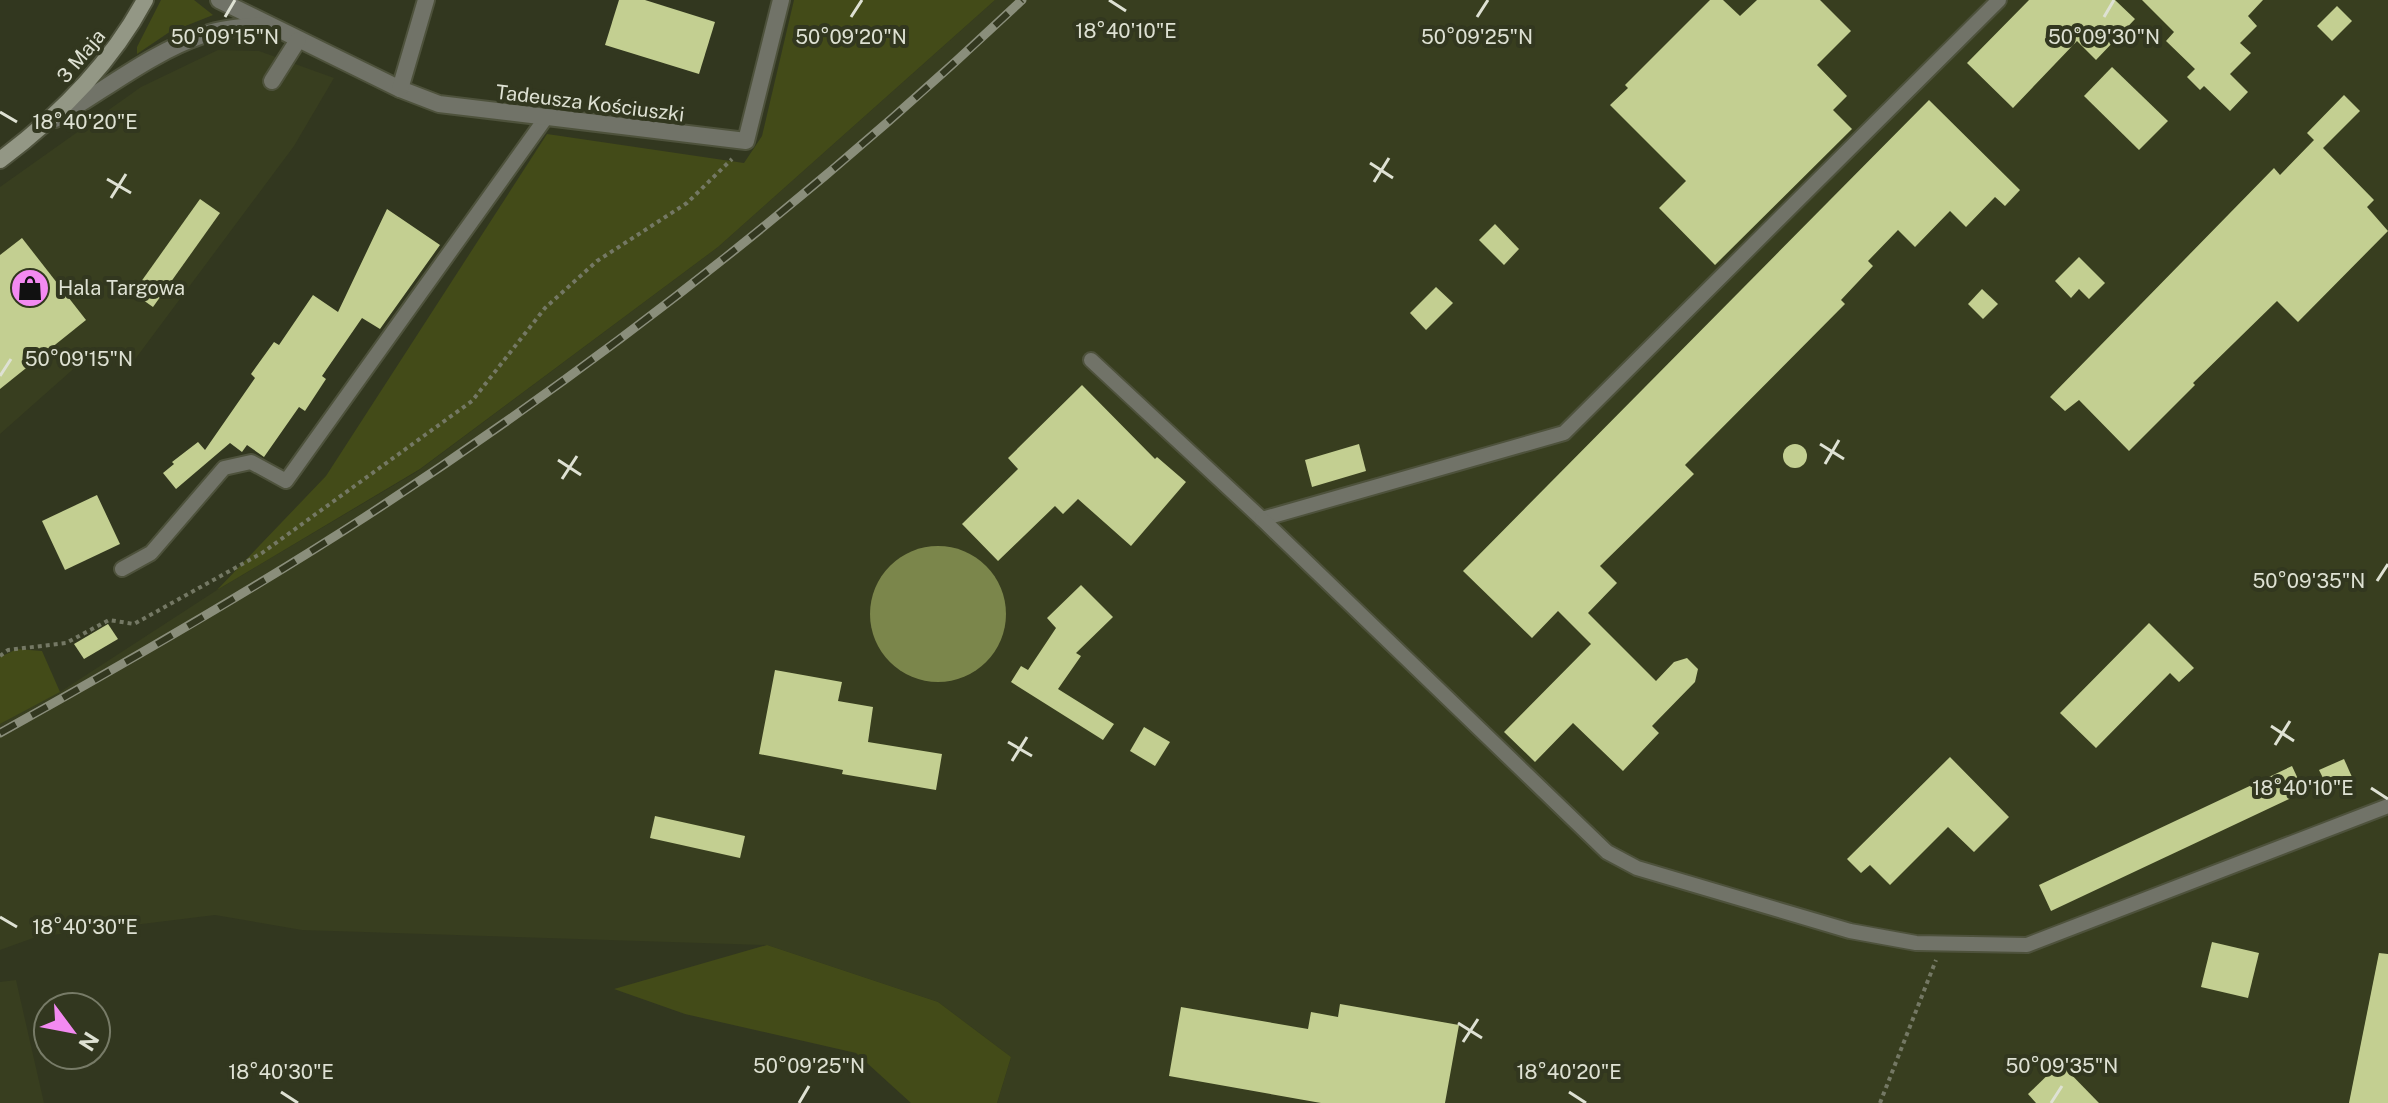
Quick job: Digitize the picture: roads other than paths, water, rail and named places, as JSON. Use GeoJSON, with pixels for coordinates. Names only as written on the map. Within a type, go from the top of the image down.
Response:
{"type":"FeatureCollection","features":[{"type":"Feature","properties":{"kind":"main road","name":"3 Maja"},"geometry":{"type":"LineString","coordinates":[[0,160],[69,102],[129,28],[145,0]]}},
{"type":"Feature","properties":{"kind":"street","name":"Tadeusza Kościuszki"},"geometry":{"type":"LineString","coordinates":[[219,0],[400,89],[439,104],[746,141],[781,0]]}},
{"type":"Feature","properties":{"kind":"street"},"geometry":{"type":"LineString","coordinates":[[400,89],[426,0]]}},
{"type":"Feature","properties":{"kind":"street"},"geometry":{"type":"LineString","coordinates":[[42,127],[188,40],[218,30],[266,25]]}},
{"type":"Feature","properties":{"kind":"street"},"geometry":{"type":"LineString","coordinates":[[272,81],[298,40]]}},
{"type":"Feature","properties":{"kind":"lane"},"geometry":{"type":"LineString","coordinates":[[1262,519],[1564,433],[1999,0]]}},
{"type":"Feature","properties":{"kind":"lane"},"geometry":{"type":"LineString","coordinates":[[122,569],[151,553],[224,468],[251,462],[286,481],[545,119]]}},
{"type":"Feature","properties":{"kind":"lane"},"geometry":{"type":"LineString","coordinates":[[1091,360],[1262,519],[1607,852],[1637,868],[1850,931],[1916,943],[2027,945],[2388,806]]}},
{"type":"Feature","properties":{"kind":"railway"},"geometry":{"type":"LineString","coordinates":[[0,733],[275,574],[365,517],[538,399],[706,273],[787,207],[867,140],[1022,0]]}},
{"type":"Feature","properties":{"kind":"place","name":"Hala Targowa"},"geometry":{"type":"Point","coordinates":[30,288]}}]}
